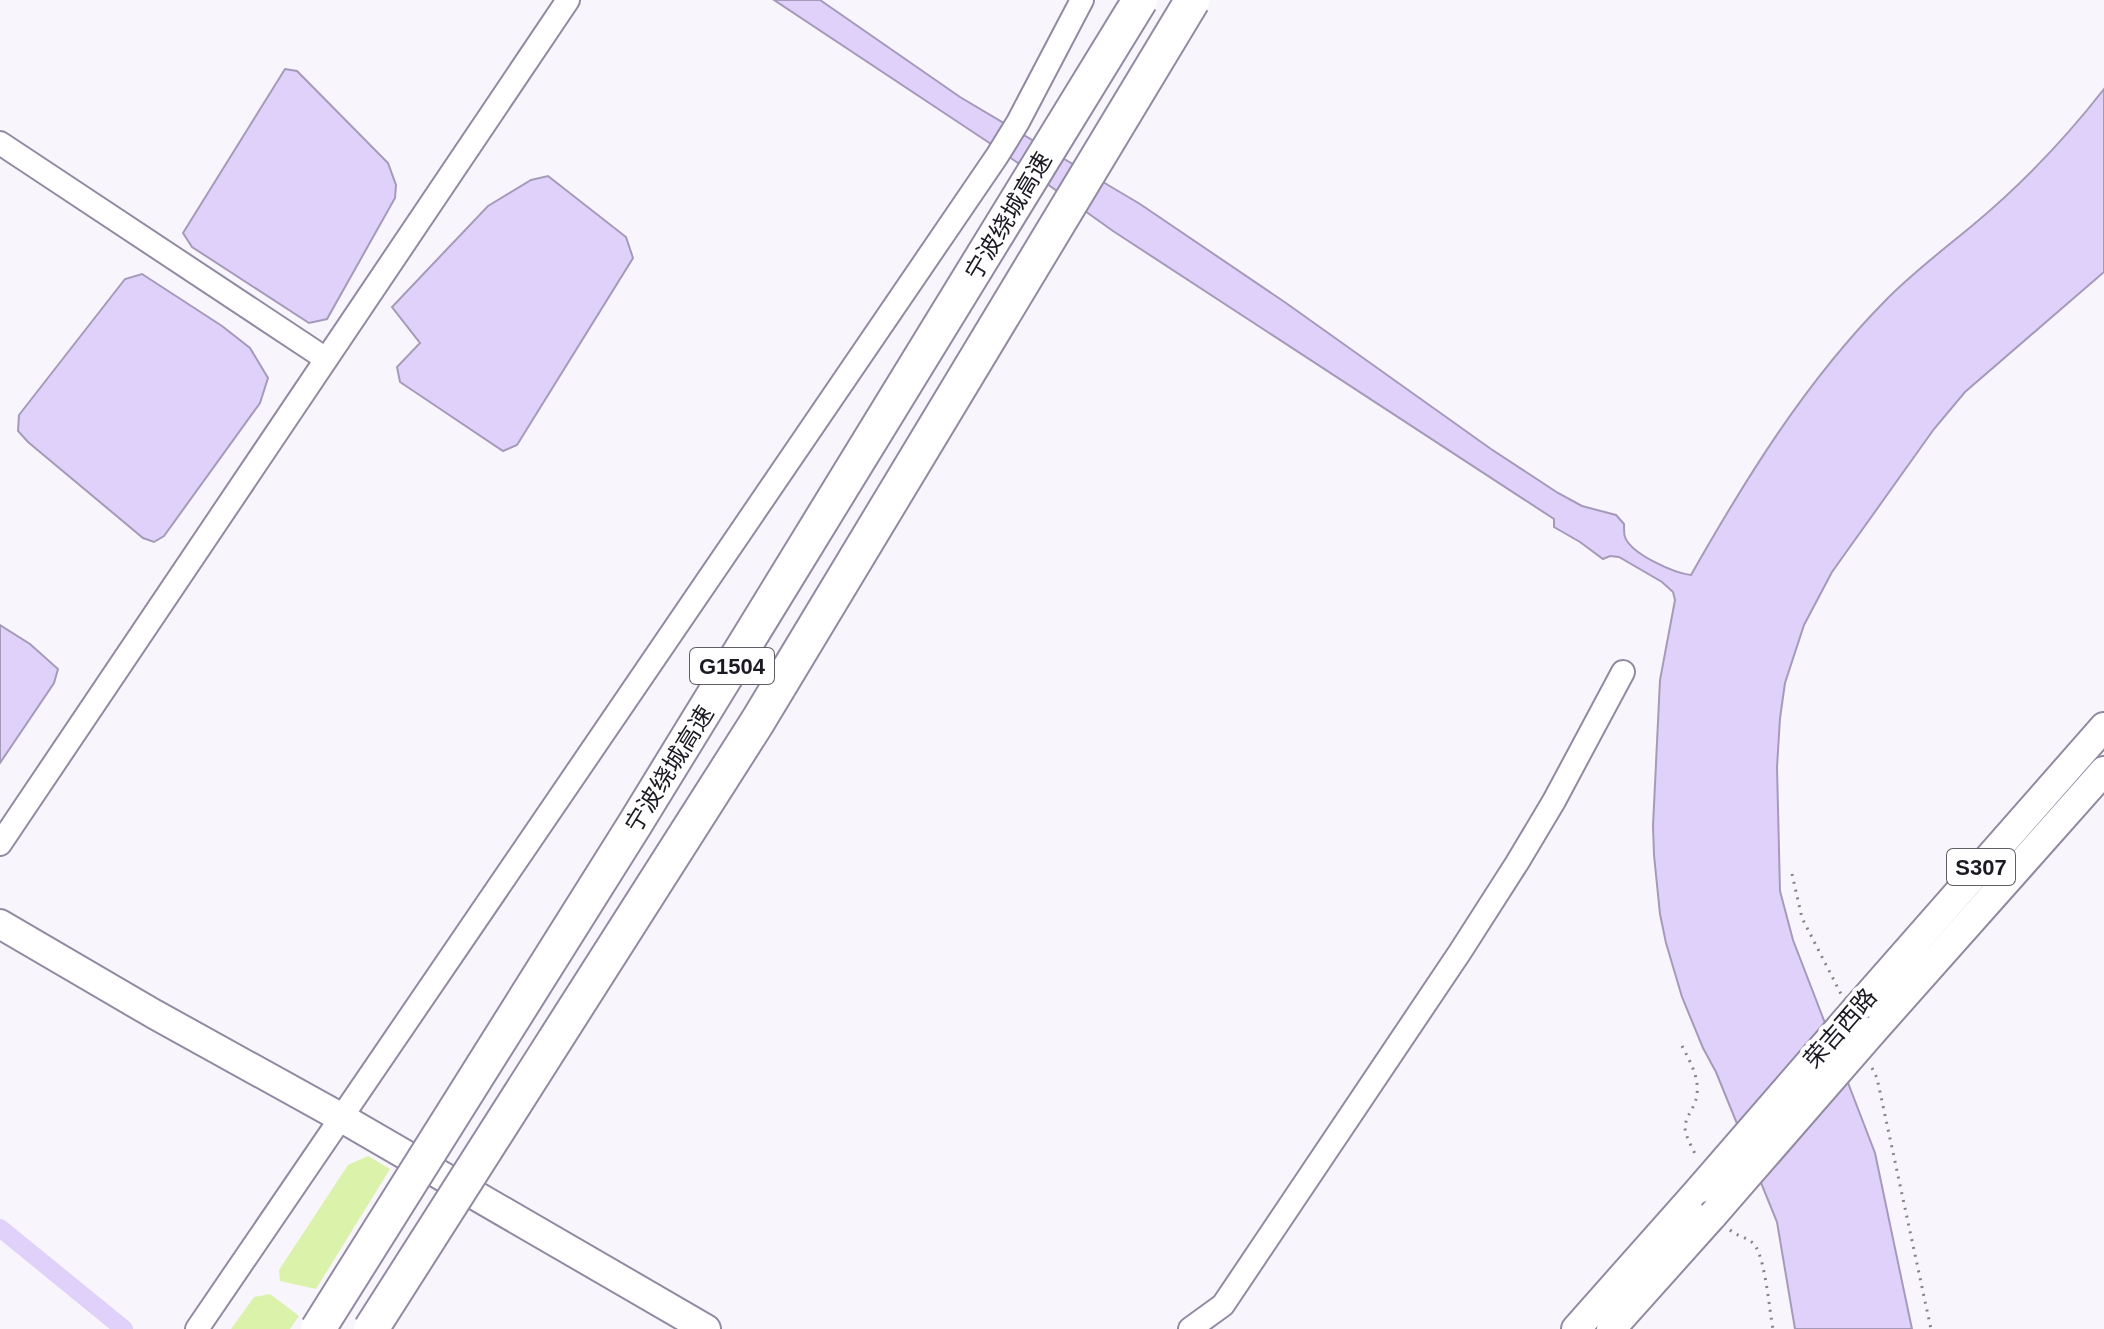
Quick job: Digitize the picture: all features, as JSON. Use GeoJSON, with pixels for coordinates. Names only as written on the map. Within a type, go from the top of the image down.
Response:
{"type":"FeatureCollection","features":[{"type":"Feature","properties":{"kind":"highway","name":"宁波绕城高速"},"geometry":{"type":"LineString","coordinates":[[318,1329],[635,824],[1140,0]]}},
{"type":"Feature","properties":{"kind":"highway","name":"宁波绕城高速"},"geometry":{"type":"LineString","coordinates":[[371,1329],[758,721],[1192,1]]}},
{"type":"Feature","properties":{"kind":"main road","name":"荣吉西路"},"geometry":{"type":"LineString","coordinates":[[1576,1329],[1701,1188],[1852,1006],[2104,727]]}},
{"type":"Feature","properties":{"kind":"main road","name":"荣吉西路"},"geometry":{"type":"LineString","coordinates":[[1611,1329],[2104,771]]}},
{"type":"Feature","properties":{"kind":"main road"},"geometry":{"type":"LineString","coordinates":[[0,924],[706,1329]]}},
{"type":"Feature","properties":{"kind":"street"},"geometry":{"type":"LineString","coordinates":[[0,844],[568,0]]}},
{"type":"Feature","properties":{"kind":"street"},"geometry":{"type":"LineString","coordinates":[[197,1329],[997,156],[1082,0]]}},
{"type":"Feature","properties":{"kind":"street"},"geometry":{"type":"LineString","coordinates":[[0,143],[326,359]]}},
{"type":"Feature","properties":{"kind":"street"},"geometry":{"type":"LineString","coordinates":[[1190,1329],[1223,1305],[1460,952],[1554,801],[1623,672]]}},
{"type":"Feature","properties":{"kind":"path"},"geometry":{"type":"LineString","coordinates":[[1792,874],[1802,918],[1852,1006]]}},
{"type":"Feature","properties":{"kind":"path"},"geometry":{"type":"LineString","coordinates":[[1871,1064],[1877,1078],[1931,1329]]}},
{"type":"Feature","properties":{"kind":"green space"},"geometry":{"type":"Polygon","coordinates":[[[368,1156],[390,1169],[316,1289],[280,1281],[279,1270],[348,1165],[368,1156]]]}},
{"type":"Feature","properties":{"kind":"green space"},"geometry":{"type":"Polygon","coordinates":[[[270,1294],[299,1316],[290,1329],[231,1329],[254,1297],[270,1294]]]}},
{"type":"Feature","properties":{"kind":"shaded area"},"geometry":{"type":"Polygon","coordinates":[[[774,0],[820,0],[960,97],[1140,204],[1558,493],[1582,506],[1616,515],[1624,524],[1629,543],[1644,556],[1664,567],[1691,575],[1779,432],[1856,332],[1906,281],[2025,178],[2104,89],[2104,272],[1965,392],[1934,429],[1832,572],[1804,625],[1785,683],[1777,767],[1780,891],[1793,940],[1875,1153],[1912,1329],[1795,1329],[1777,1222],[1682,997],[1660,914],[1653,826],[1660,680],[1675,600],[1673,592],[1662,582],[1619,557],[1603,559],[1554,527],[1554,519],[1113,231],[994,146],[774,0]]]}},
{"type":"Feature","properties":{"kind":"shaded area"},"geometry":{"type":"Polygon","coordinates":[[[285,69],[297,71],[388,163],[396,185],[395,198],[327,319],[309,323],[192,247],[183,233],[285,69]]]}},
{"type":"Feature","properties":{"kind":"shaded area"},"geometry":{"type":"Polygon","coordinates":[[[548,176],[626,237],[633,258],[517,445],[503,451],[400,382],[397,367],[420,343],[392,307],[488,206],[531,180],[548,176]]]}},
{"type":"Feature","properties":{"kind":"shaded area"},"geometry":{"type":"Polygon","coordinates":[[[142,274],[250,348],[268,378],[260,403],[164,536],[154,542],[143,538],[18,431],[19,415],[125,279],[142,274]]]}},
{"type":"Feature","properties":{"kind":"shaded area"},"geometry":{"type":"Polygon","coordinates":[[[0,625],[30,644],[58,669],[54,683],[0,763],[0,625]]]}},
{"type":"Feature","properties":{"kind":"waterway"},"geometry":{"type":"LineString","coordinates":[[0,1228],[124,1329]]}}]}
